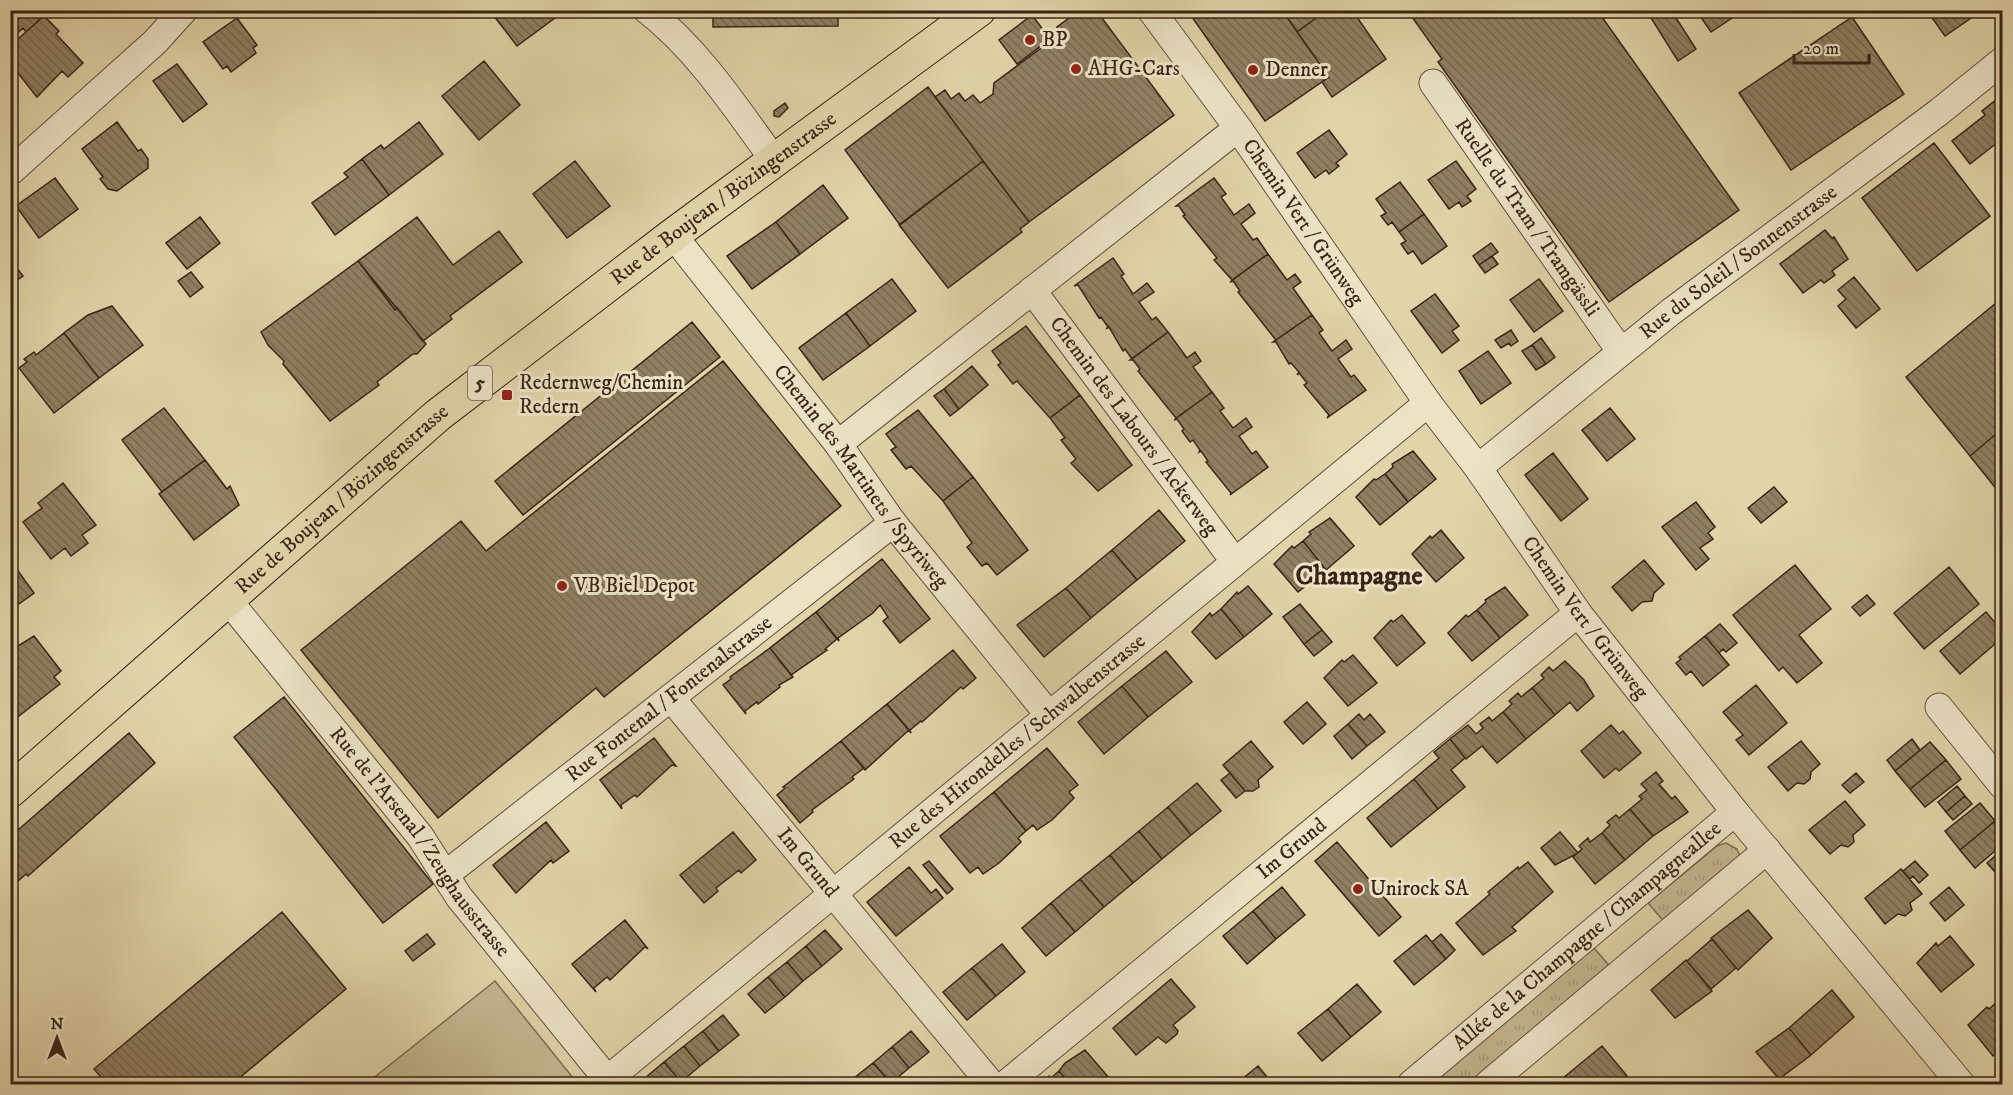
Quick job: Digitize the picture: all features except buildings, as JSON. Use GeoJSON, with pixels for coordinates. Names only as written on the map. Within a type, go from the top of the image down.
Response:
{"type":"FeatureCollection","features":[{"type":"Feature","properties":{"kind":"main road","name":"Rue de Boujean / Bözingenstrasse"},"geometry":{"type":"LineString","coordinates":[[10,791],[438,415],[673,235],[979,10]]}},
{"type":"Feature","properties":{"kind":"street"},"geometry":{"type":"LineString","coordinates":[[10,172],[155,42],[184,10]]}},
{"type":"Feature","properties":{"kind":"street"},"geometry":{"type":"LineString","coordinates":[[647,10],[682,40],[708,69],[774,160]]}},
{"type":"Feature","properties":{"kind":"street","name":"Chemin Vert / Grünweg"},"geometry":{"type":"LineString","coordinates":[[1151,10],[1238,128],[1428,403],[1478,468],[1578,613],[1735,812],[1961,1084]]}},
{"type":"Feature","properties":{"kind":"street","name":"Rue du Soleil / Sonnenstrasse"},"geometry":{"type":"LineString","coordinates":[[1478,468],[1621,352],[2002,61]]}},
{"type":"Feature","properties":{"kind":"street","name":"Ruelle du Tram / Tramgässli"},"geometry":{"type":"LineString","coordinates":[[1433,83],[1621,352]]}},
{"type":"Feature","properties":{"kind":"street","name":"Chemin Vert / Grünweg"},"geometry":{"type":"LineString","coordinates":[[838,444],[1238,128]]}},
{"type":"Feature","properties":{"kind":"street","name":"Chemin des Martinets / Spyriweg"},"geometry":{"type":"LineString","coordinates":[[673,235],[838,444],[893,523],[1049,715]]}},
{"type":"Feature","properties":{"kind":"street","name":"Chemin des Labours / Ackerweg"},"geometry":{"type":"LineString","coordinates":[[1032,290],[1236,562]]}},
{"type":"Feature","properties":{"kind":"street","name":"Rue des Hirondelles / Schwalbenstrasse"},"geometry":{"type":"LineString","coordinates":[[609,1082],[1428,403]]}},
{"type":"Feature","properties":{"kind":"street","name":"Rue Fontenal / Fontenalstrasse"},"geometry":{"type":"LineString","coordinates":[[445,875],[893,523]]}},
{"type":"Feature","properties":{"kind":"street","name":"Rue de l'Arsenal / Zeughausstrasse"},"geometry":{"type":"LineString","coordinates":[[228,600],[420,836],[459,897],[609,1082]]}},
{"type":"Feature","properties":{"kind":"street","name":"Im Grund"},"geometry":{"type":"LineString","coordinates":[[1006,1084],[1578,613]]}},
{"type":"Feature","properties":{"kind":"street","name":"Im Grund"},"geometry":{"type":"LineString","coordinates":[[671,698],[991,1084]]}},
{"type":"Feature","properties":{"kind":"street"},"geometry":{"type":"LineString","coordinates":[[1939,706],[2002,784]]}},
{"type":"Feature","properties":{"kind":"street","name":"Allée de la Champagne / Champagneallee"},"geometry":{"type":"LineString","coordinates":[[1411,1084],[1735,812]]}},
{"type":"Feature","properties":{"kind":"street"},"geometry":{"type":"LineString","coordinates":[[1488,1084],[1767,850]]}},
{"type":"Feature","properties":{"kind":"green space"},"geometry":{"type":"Polygon","coordinates":[[[1726,843],[1737,849],[1741,859],[1667,925],[1648,903],[1717,846],[1726,843]]]}},
{"type":"Feature","properties":{"kind":"green space"},"geometry":{"type":"Polygon","coordinates":[[[1594,948],[1613,970],[1473,1084],[1436,1084],[1441,1075],[1594,948]]]}},
{"type":"Feature","properties":{"kind":"green space"},"geometry":{"type":"Polygon","coordinates":[[[495,981],[578,1084],[366,1084],[495,981]]]}},
{"type":"Feature","properties":{"kind":"place","name":"BP"},"geometry":{"type":"Point","coordinates":[1030,40]}},
{"type":"Feature","properties":{"kind":"place","name":"AHG-Cars"},"geometry":{"type":"Point","coordinates":[1076,69]}},
{"type":"Feature","properties":{"kind":"place","name":"Denner"},"geometry":{"type":"Point","coordinates":[1253,70]}},
{"type":"Feature","properties":{"kind":"place","name":"Redernweg/Chemin Redern"},"geometry":{"type":"Point","coordinates":[507,395]}},
{"type":"Feature","properties":{"kind":"place","name":"VB Biel Depot"},"geometry":{"type":"Point","coordinates":[562,586]}},
{"type":"Feature","properties":{"kind":"place","name":"Unirock SA"},"geometry":{"type":"Point","coordinates":[1358,889]}},
{"type":"Feature","properties":{"kind":"district","name":"Champagne"},"geometry":{"type":"Point","coordinates":[1359,576]}}]}
